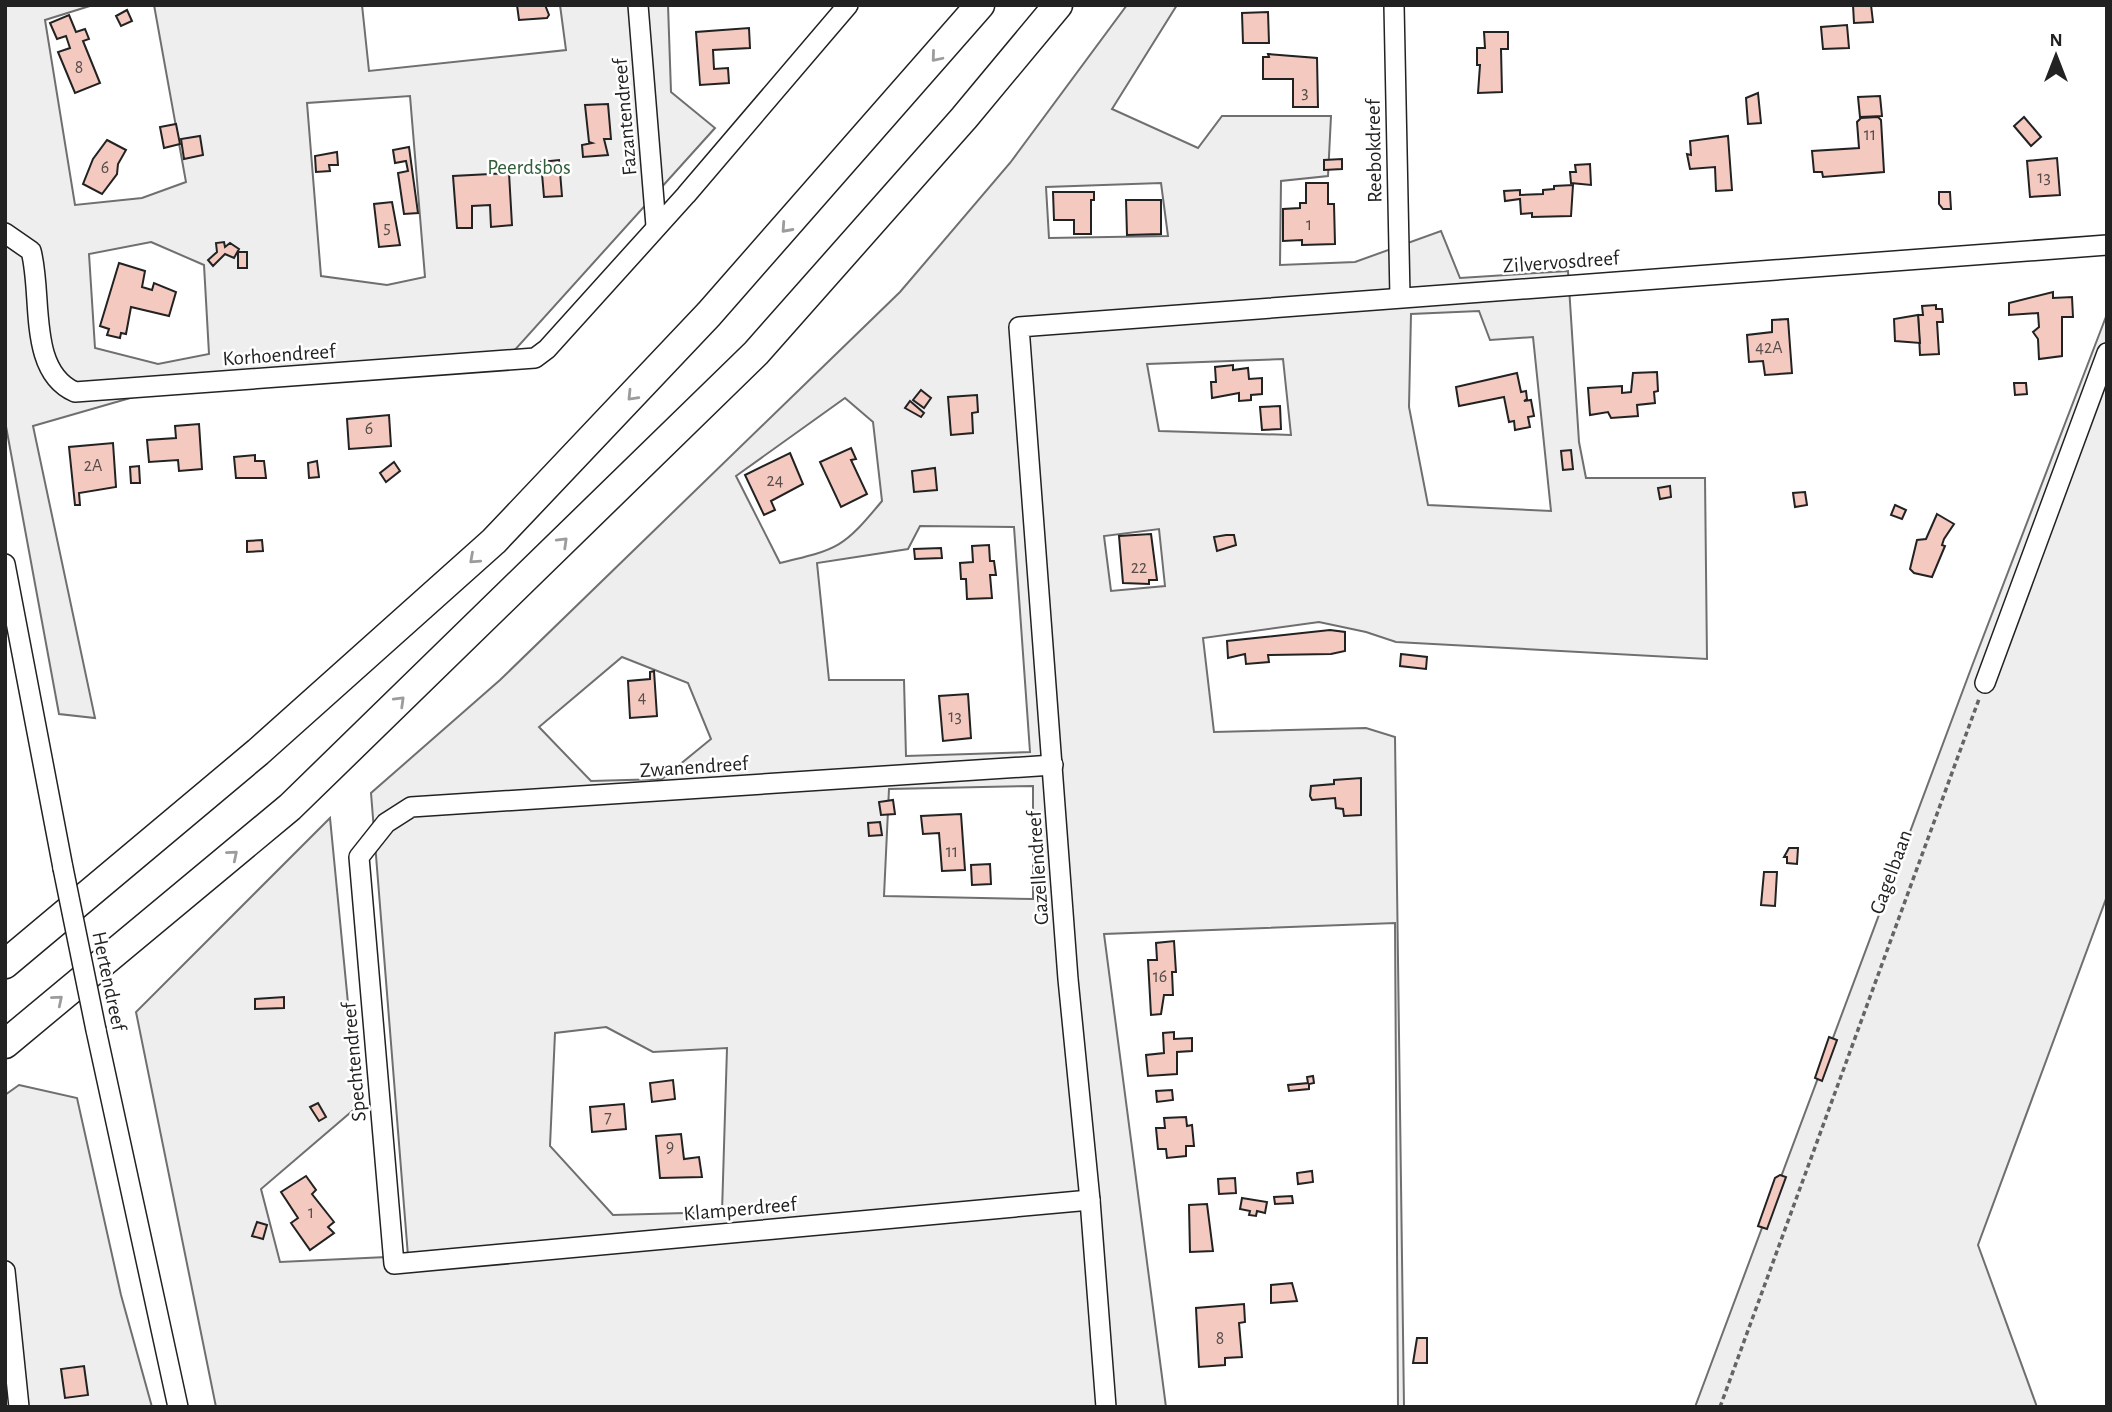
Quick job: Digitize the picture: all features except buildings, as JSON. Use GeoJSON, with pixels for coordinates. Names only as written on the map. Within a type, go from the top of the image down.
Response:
{"type":"FeatureCollection","features":[{"type":"Feature","properties":{"kind":"highway"},"geometry":{"type":"LineString","coordinates":[[5,964],[258,752],[494,541],[709,314],[980,5]]}},
{"type":"Feature","properties":{"kind":"highway"},"geometry":{"type":"LineString","coordinates":[[5,1044],[290,807],[737,372],[964,118],[1058,5]]}},
{"type":"Feature","properties":{"kind":"street","name":"Fazantendreef"},"geometry":{"type":"LineString","coordinates":[[638,5],[656,226]]}},
{"type":"Feature","properties":{"kind":"street","name":"Korhoendreef"},"geometry":{"type":"LineString","coordinates":[[5,233],[31,251],[37,274],[42,351],[47,369],[57,381],[75,392],[535,358],[547,349],[686,195],[848,5]]}},
{"type":"Feature","properties":{"kind":"street","name":"Reebokdreef"},"geometry":{"type":"LineString","coordinates":[[1394,5],[1400,296]]}},
{"type":"Feature","properties":{"kind":"street","name":"Zilvervosdreef"},"geometry":{"type":"LineString","coordinates":[[1019,327],[1400,296],[2107,245]]}},
{"type":"Feature","properties":{"kind":"street","name":"Gazellendreef"},"geometry":{"type":"LineString","coordinates":[[1019,327],[1068,979],[1090,1200],[1106,1407]]}},
{"type":"Feature","properties":{"kind":"street"},"geometry":{"type":"LineString","coordinates":[[1985,683],[2107,353]]}},
{"type":"Feature","properties":{"kind":"street","name":"Hertendreef"},"geometry":{"type":"LineString","coordinates":[[5,564],[96,1030],[178,1407]]}},
{"type":"Feature","properties":{"kind":"street","name":"Zwanendreef"},"geometry":{"type":"LineString","coordinates":[[359,857],[386,823],[411,807],[1053,765]]}},
{"type":"Feature","properties":{"kind":"street","name":"Spechtendreef"},"geometry":{"type":"LineString","coordinates":[[359,857],[394,1264]]}},
{"type":"Feature","properties":{"kind":"street","name":"Klamperdreef"},"geometry":{"type":"LineString","coordinates":[[394,1264],[1090,1200]]}},
{"type":"Feature","properties":{"kind":"street"},"geometry":{"type":"LineString","coordinates":[[5,1271],[19,1407]]}},
{"type":"Feature","properties":{"kind":"path","name":"Gagelbaan"},"geometry":{"type":"LineString","coordinates":[[1720,1407],[1985,683]]}},
{"type":"Feature","properties":{"kind":"green space","name":"Peerdsbos"},"geometry":{"type":"Polygon","coordinates":[[[5,5],[93,5],[45,20],[75,205],[142,198],[186,182],[154,5],[362,5],[369,71],[566,50],[560,5],[668,5],[671,92],[715,128],[503,363],[158,390],[33,426],[95,718],[59,714],[5,421],[5,5]],[[410,96],[307,103],[321,276],[387,285],[425,277],[410,96]],[[151,242],[89,254],[95,348],[158,364],[209,354],[204,265],[151,242]]]}},
{"type":"Feature","properties":{"kind":"green space"},"geometry":{"type":"Polygon","coordinates":[[[1127,5],[1177,5],[1112,109],[1198,148],[1222,116],[1331,116],[1328,176],[1281,181],[1280,265],[1355,262],[1441,231],[1460,278],[1568,271],[1579,442],[1586,478],[1705,478],[1707,659],[1396,642],[1366,632],[1319,622],[1203,638],[1214,732],[1366,728],[1395,737],[1404,1407],[1398,1407],[1395,923],[1104,934],[1166,1407],[216,1407],[136,1012],[330,818],[358,1106],[261,1189],[280,1262],[408,1256],[371,793],[500,680],[900,292],[1010,163],[1127,5]],[[1161,183],[1046,187],[1049,238],[1168,236],[1161,183]],[[1479,311],[1411,314],[1409,407],[1428,505],[1551,511],[1533,337],[1490,340],[1479,311]],[[1283,359],[1147,364],[1159,431],[1291,435],[1283,359]],[[845,398],[736,476],[780,563],[828,550],[848,538],[882,501],[873,422],[845,398]],[[920,526],[908,549],[817,563],[829,680],[904,680],[906,756],[1030,752],[1014,527],[920,526]],[[1159,529],[1104,536],[1111,591],[1165,586],[1159,529]],[[622,657],[539,727],[591,781],[662,779],[711,739],[688,683],[622,657]],[[1033,786],[889,789],[884,896],[1033,899],[1033,786]],[[606,1027],[555,1033],[550,1146],[613,1215],[722,1212],[727,1048],[653,1052],[606,1027]]]}},
{"type":"Feature","properties":{"kind":"green space"},"geometry":{"type":"Polygon","coordinates":[[[2107,314],[2107,896],[1978,1245],[2037,1407],[1695,1407],[1972,666],[2107,314]]]}},
{"type":"Feature","properties":{"kind":"green space"},"geometry":{"type":"Polygon","coordinates":[[[19,1085],[77,1098],[121,1295],[152,1407],[5,1407],[5,1095],[19,1085]]]}}]}
